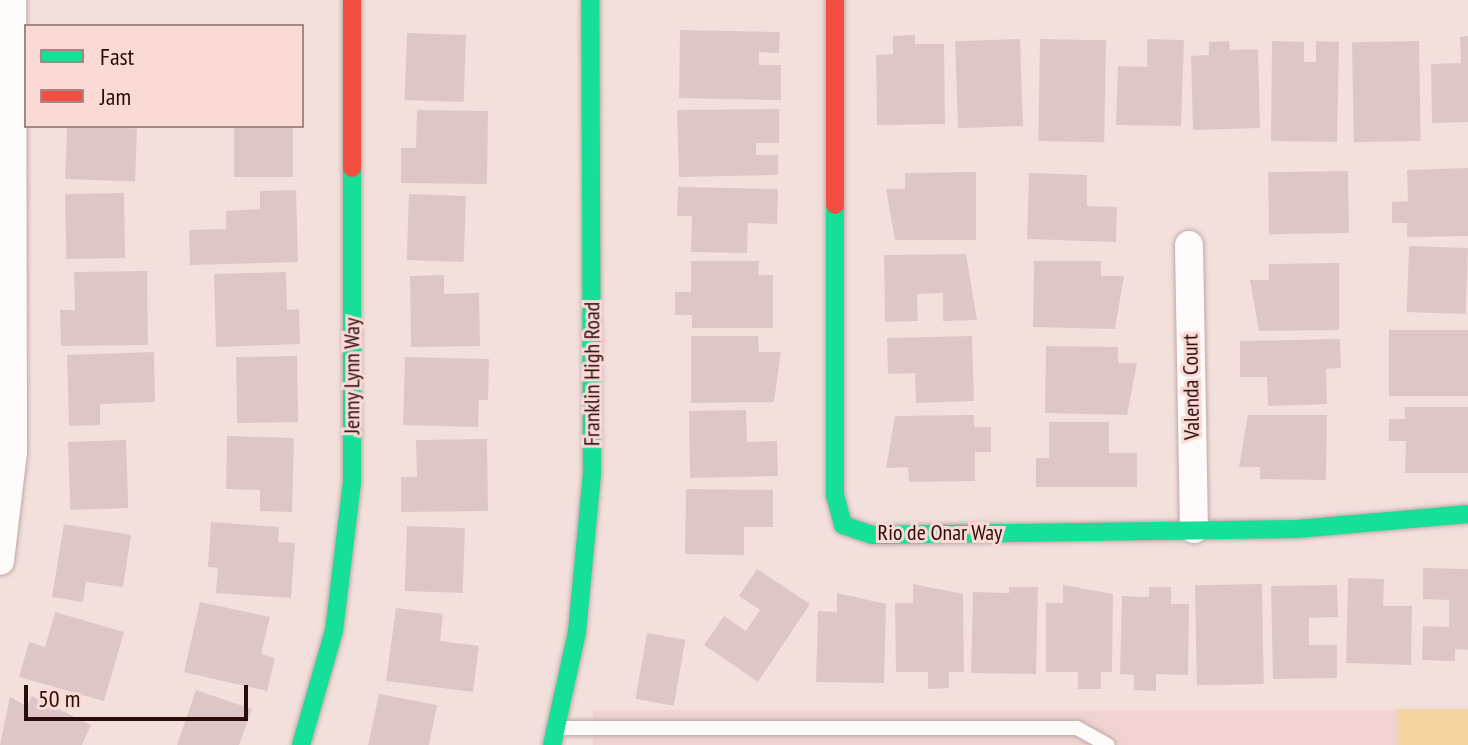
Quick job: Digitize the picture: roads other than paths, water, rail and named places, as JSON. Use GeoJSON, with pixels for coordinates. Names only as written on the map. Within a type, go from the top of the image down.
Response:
{"type":"FeatureCollection","features":[{"type":"Feature","properties":{"kind":"street"},"geometry":{"type":"LineString","coordinates":[[0,561],[13,452],[12,0]]}},
{"type":"Feature","properties":{"kind":"street","name":"Jenny Lynn Way"},"geometry":{"type":"LineString","coordinates":[[301,745],[334,631],[352,483],[352,0]]}},
{"type":"Feature","properties":{"kind":"street","name":"Franklin High Road"},"geometry":{"type":"LineString","coordinates":[[554,736],[577,632],[592,474],[590,0]]}},
{"type":"Feature","properties":{"kind":"street","name":"Rio de Onar Way"},"geometry":{"type":"LineString","coordinates":[[835,0],[835,495],[843,525],[872,535],[1297,529],[1468,514]]}},
{"type":"Feature","properties":{"kind":"street","name":"Valenda Court"},"geometry":{"type":"LineString","coordinates":[[1189,245],[1194,529]]}},
{"type":"Feature","properties":{"kind":"lane"},"geometry":{"type":"LineString","coordinates":[[554,736],[1077,728],[1108,745]]}}]}
